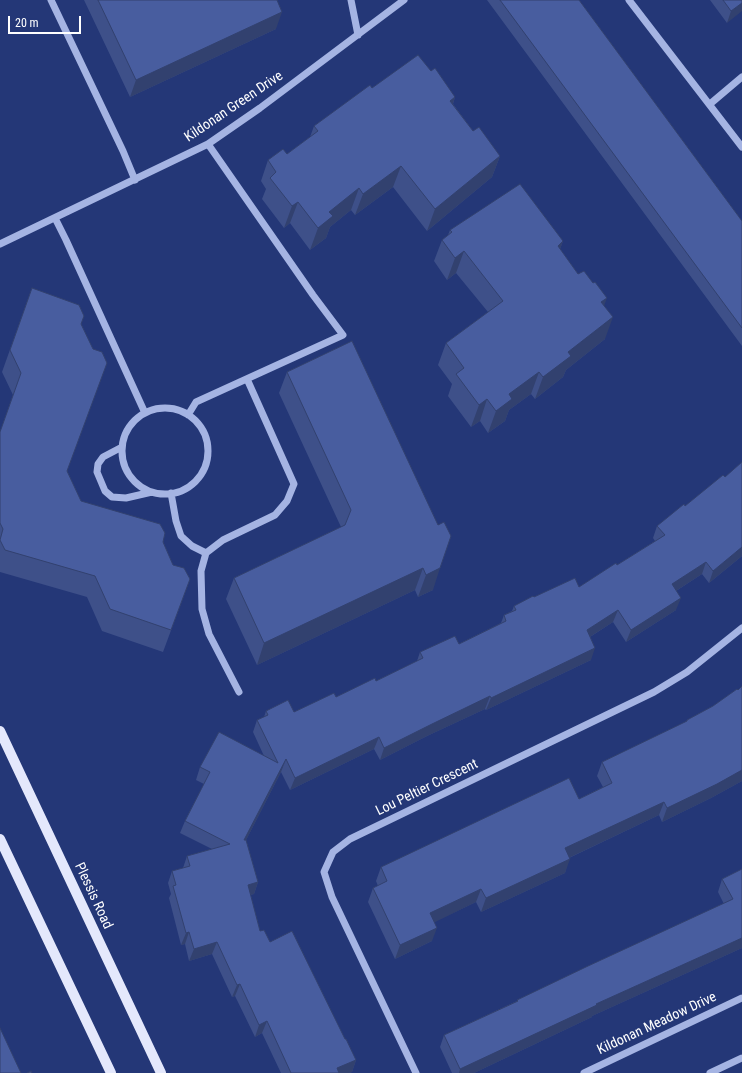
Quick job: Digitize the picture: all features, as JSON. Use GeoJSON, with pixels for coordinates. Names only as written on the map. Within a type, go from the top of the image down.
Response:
{"type":"FeatureCollection","features":[{"type":"Feature","properties":{"kind":"main road","name":"Plessis Road"},"geometry":{"type":"LineString","coordinates":[[0,731],[161,1073]]}},
{"type":"Feature","properties":{"kind":"main road"},"geometry":{"type":"LineString","coordinates":[[0,839],[111,1073]]}},
{"type":"Feature","properties":{"kind":"street"},"geometry":{"type":"LineString","coordinates":[[51,0],[120,145],[134,180]]}},
{"type":"Feature","properties":{"kind":"street"},"geometry":{"type":"LineString","coordinates":[[352,0],[358,35]]}},
{"type":"Feature","properties":{"kind":"street","name":"Kildonan Green Drive"},"geometry":{"type":"LineString","coordinates":[[0,244],[208,144],[260,108],[404,0]]}},
{"type":"Feature","properties":{"kind":"street"},"geometry":{"type":"LineString","coordinates":[[629,0],[742,147]]}},
{"type":"Feature","properties":{"kind":"street"},"geometry":{"type":"LineString","coordinates":[[710,104],[742,77]]}},
{"type":"Feature","properties":{"kind":"street"},"geometry":{"type":"LineString","coordinates":[[188,415],[196,402],[343,335],[313,295],[208,144]]}},
{"type":"Feature","properties":{"kind":"street"},"geometry":{"type":"LineString","coordinates":[[54,218],[66,240],[145,413]]}},
{"type":"Feature","properties":{"kind":"street"},"geometry":{"type":"LineString","coordinates":[[239,692],[209,634],[202,609],[201,571],[206,553],[222,540],[275,515],[287,501],[294,484],[247,379]]}},
{"type":"Feature","properties":{"kind":"street"},"geometry":{"type":"LineString","coordinates":[[172,408],[188,415],[196,421],[204,432],[208,445],[208,459],[203,473],[194,484],[172,493],[166,494],[152,492],[139,485],[129,474],[123,461],[122,446],[126,433],[134,422],[145,413],[158,409],[172,408]]}},
{"type":"Feature","properties":{"kind":"street"},"geometry":{"type":"LineString","coordinates":[[122,446],[103,457],[98,464],[97,472],[105,491],[112,497],[126,498],[152,492]]}},
{"type":"Feature","properties":{"kind":"street"},"geometry":{"type":"LineString","coordinates":[[172,493],[176,521],[181,536],[192,546],[206,553]]}},
{"type":"Feature","properties":{"kind":"street","name":"Lou Peltier Crescent"},"geometry":{"type":"LineString","coordinates":[[416,1073],[332,897],[324,872],[333,852],[350,839],[654,692],[687,672],[742,628]]}},
{"type":"Feature","properties":{"kind":"street","name":"Kildonan Meadow Drive"},"geometry":{"type":"LineString","coordinates":[[584,1073],[742,998]]}},
{"type":"Feature","properties":{"kind":"street"},"geometry":{"type":"LineString","coordinates":[[710,1073],[742,1058]]}},
{"type":"Feature","properties":{"kind":"building"},"geometry":{"type":"Polygon","coordinates":[[[98,0],[277,0],[282,12],[136,80],[98,0]]]}},
{"type":"Feature","properties":{"kind":"building"},"geometry":{"type":"Polygon","coordinates":[[[500,0],[579,0],[742,221],[742,328],[500,0]]]}},
{"type":"Feature","properties":{"kind":"building"},"geometry":{"type":"Polygon","coordinates":[[[723,0],[742,0],[742,3],[731,11],[723,0]]]}},
{"type":"Feature","properties":{"kind":"building"},"geometry":{"type":"Polygon","coordinates":[[[418,55],[431,71],[435,68],[455,97],[450,101],[473,131],[479,127],[500,156],[435,209],[401,166],[363,194],[359,188],[329,212],[333,216],[318,228],[298,202],[292,206],[270,178],[276,172],[268,160],[283,149],[287,154],[318,131],[314,126],[370,85],[372,88],[418,55]]]}},
{"type":"Feature","properties":{"kind":"building"},"geometry":{"type":"Polygon","coordinates":[[[520,184],[563,241],[558,246],[578,274],[584,271],[593,283],[595,282],[607,298],[601,302],[613,317],[568,352],[571,356],[543,377],[539,372],[509,394],[512,399],[496,411],[487,399],[479,405],[456,374],[464,368],[446,343],[503,301],[464,251],[455,258],[442,240],[452,232],[450,230],[520,184]]]}},
{"type":"Feature","properties":{"kind":"building"},"geometry":{"type":"Polygon","coordinates":[[[32,288],[79,305],[84,316],[81,324],[93,349],[102,352],[107,363],[67,471],[81,501],[160,524],[165,533],[163,542],[173,565],[184,568],[190,579],[171,630],[110,609],[95,576],[5,550],[0,540],[3,529],[0,523],[0,432],[21,373],[10,350],[32,288]]]}},
{"type":"Feature","properties":{"kind":"building"},"geometry":{"type":"Polygon","coordinates":[[[352,341],[438,525],[444,522],[451,536],[440,568],[426,575],[423,568],[264,643],[234,578],[345,525],[351,510],[287,372],[352,341]]]}},
{"type":"Feature","properties":{"kind":"building"},"geometry":{"type":"Polygon","coordinates":[[[742,462],[742,547],[713,571],[706,562],[672,584],[681,598],[631,630],[618,610],[587,630],[595,648],[491,698],[490,696],[384,748],[379,737],[295,778],[286,759],[244,840],[246,840],[258,882],[248,885],[260,931],[264,930],[270,942],[292,931],[356,1060],[337,1068],[339,1073],[291,1073],[267,1021],[259,1025],[240,984],[237,985],[217,942],[194,949],[189,932],[186,933],[173,886],[176,885],[172,871],[190,866],[187,856],[230,844],[185,821],[210,772],[200,767],[219,732],[278,763],[257,720],[268,715],[266,711],[288,700],[294,712],[334,693],[336,697],[375,678],[376,681],[423,658],[420,652],[455,636],[459,644],[506,621],[504,615],[516,610],[514,606],[533,596],[534,597],[575,578],[579,587],[616,563],[617,565],[665,535],[657,526],[684,504],[685,506],[723,475],[725,477],[742,462]]]}},
{"type":"Feature","properties":{"kind":"building"},"geometry":{"type":"Polygon","coordinates":[[[742,686],[742,770],[667,808],[664,802],[565,848],[570,859],[486,898],[481,889],[430,913],[437,928],[400,945],[373,888],[387,881],[381,867],[569,778],[579,799],[612,783],[602,762],[687,721],[713,706],[742,686]]]}},
{"type":"Feature","properties":{"kind":"building"},"geometry":{"type":"Polygon","coordinates":[[[742,869],[742,938],[596,1004],[597,1005],[460,1069],[444,1035],[733,899],[722,879],[742,869]]]}},
{"type":"Feature","properties":{"kind":"building"},"geometry":{"type":"Polygon","coordinates":[[[0,1028],[21,1073],[0,1073],[0,1028]]]}}]}
